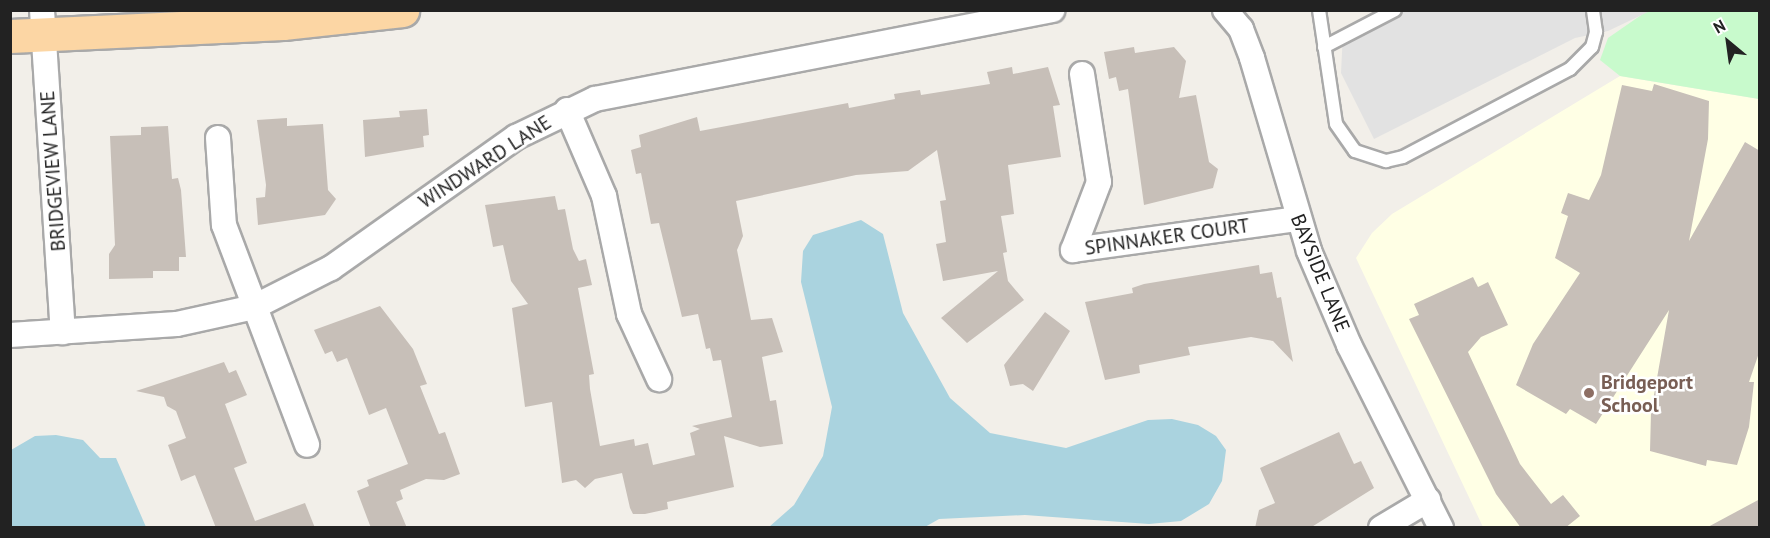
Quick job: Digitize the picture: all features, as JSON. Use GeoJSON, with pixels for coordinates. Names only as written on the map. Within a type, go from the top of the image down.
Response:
{"type":"FeatureCollection","features":[{"type":"Feature","properties":{"kind":"main road"},"geometry":{"type":"LineString","coordinates":[[10,36],[43,23],[283,23],[402,10]]}},
{"type":"Feature","properties":{"kind":"street","name":"WINDWARD LANE"},"geometry":{"type":"LineString","coordinates":[[10,335],[177,324],[254,307],[314,278],[516,137],[567,110],[630,89],[1052,10]]}},
{"type":"Feature","properties":{"kind":"street","name":"BAYSIDE LANE"},"geometry":{"type":"LineString","coordinates":[[1225,10],[1241,29],[1252,58],[1298,219],[1349,345],[1441,528]]}},
{"type":"Feature","properties":{"kind":"street","name":"BRIDGEVIEW LANE"},"geometry":{"type":"LineString","coordinates":[[43,23],[63,332]]}},
{"type":"Feature","properties":{"kind":"street","name":"SPINNAKER COURT"},"geometry":{"type":"LineString","coordinates":[[1082,74],[1099,182],[1073,250],[1298,219]]}},
{"type":"Feature","properties":{"kind":"street"},"geometry":{"type":"LineString","coordinates":[[567,110],[604,196],[628,315],[659,379]]}},
{"type":"Feature","properties":{"kind":"street"},"geometry":{"type":"LineString","coordinates":[[218,138],[224,225],[307,445]]}},
{"type":"Feature","properties":{"kind":"street"},"geometry":{"type":"LineString","coordinates":[[1381,528],[1428,500]]}},
{"type":"Feature","properties":{"kind":"lane"},"geometry":{"type":"LineString","coordinates":[[1319,10],[1335,124],[1343,139],[1355,151],[1386,161],[1403,157],[1570,69],[1592,47],[1596,32],[1593,10]]}},
{"type":"Feature","properties":{"kind":"lane"},"geometry":{"type":"LineString","coordinates":[[1324,47],[1395,10]]}},
{"type":"Feature","properties":{"kind":"shaded area"},"geometry":{"type":"Polygon","coordinates":[[[1647,10],[1648,12],[1608,31],[1575,38],[1374,139],[1341,73],[1343,32],[1383,11],[1647,10]]]}},
{"type":"Feature","properties":{"kind":"shaded area","name":"Bridgeport School"},"geometry":{"type":"Polygon","coordinates":[[[1620,76],[1759,99],[1759,527],[1483,527],[1356,258],[1372,233],[1392,214],[1620,76]]]}},
{"type":"Feature","properties":{"kind":"green space"},"geometry":{"type":"Polygon","coordinates":[[[1647,11],[1759,11],[1759,99],[1620,76],[1600,60],[1608,38],[1647,11]]]}},
{"type":"Feature","properties":{"kind":"water"},"geometry":{"type":"Polygon","coordinates":[[[861,220],[883,234],[903,313],[950,398],[990,433],[1066,448],[1148,420],[1172,419],[1198,425],[1216,436],[1226,450],[1222,481],[1209,504],[1181,521],[1149,524],[1025,515],[939,519],[925,527],[769,527],[794,505],[823,456],[832,407],[801,282],[803,251],[813,235],[861,220]]]}},
{"type":"Feature","properties":{"kind":"water"},"geometry":{"type":"Polygon","coordinates":[[[56,435],[83,440],[100,458],[116,458],[146,527],[11,527],[11,450],[35,436],[56,435]]]}},
{"type":"Feature","properties":{"kind":"building"},"geometry":{"type":"Polygon","coordinates":[[[1134,47],[1135,53],[1174,47],[1186,61],[1179,98],[1196,95],[1209,162],[1218,169],[1213,188],[1144,205],[1128,89],[1119,91],[1116,77],[1109,79],[1104,52],[1134,47]]]}},
{"type":"Feature","properties":{"kind":"building"},"geometry":{"type":"Polygon","coordinates":[[[1012,67],[1013,74],[1048,67],[1060,105],[1053,106],[1061,157],[1008,165],[1014,214],[1001,216],[1007,252],[1003,253],[1008,281],[1024,300],[967,343],[941,318],[998,271],[943,281],[936,244],[946,242],[940,201],[946,200],[937,150],[908,171],[856,175],[736,201],[743,236],[737,250],[751,320],[772,318],[783,352],[762,357],[770,401],[776,400],[783,444],[760,447],[724,436],[734,487],[667,502],[668,509],[645,514],[633,514],[622,473],[595,479],[585,488],[576,480],[562,483],[552,402],[525,407],[512,308],[528,304],[511,281],[503,245],[493,247],[485,205],[555,196],[558,210],[565,209],[573,249],[579,261],[586,259],[592,285],[578,288],[594,374],[589,375],[590,389],[600,446],[634,439],[635,446],[648,443],[653,465],[695,455],[690,433],[700,429],[692,426],[732,417],[721,360],[713,361],[710,348],[706,349],[698,314],[682,317],[659,223],[651,224],[641,173],[636,174],[631,150],[641,147],[639,135],[697,117],[700,131],[848,103],[849,108],[895,99],[894,94],[920,90],[921,95],[990,84],[987,72],[1012,67]]]}},
{"type":"Feature","properties":{"kind":"building"},"geometry":{"type":"Polygon","coordinates":[[[1654,84],[1709,101],[1708,139],[1689,241],[1745,142],[1760,151],[1760,350],[1749,382],[1754,382],[1749,427],[1737,465],[1707,460],[1706,466],[1650,451],[1651,412],[1669,310],[1596,424],[1570,409],[1566,414],[1516,385],[1533,344],[1580,273],[1555,258],[1568,216],[1561,213],[1568,193],[1589,200],[1601,175],[1622,85],[1652,91],[1654,84]]]}},
{"type":"Feature","properties":{"kind":"building"},"geometry":{"type":"Polygon","coordinates":[[[427,109],[429,135],[423,136],[424,147],[365,157],[363,120],[400,117],[399,111],[427,109]]]}},
{"type":"Feature","properties":{"kind":"building"},"geometry":{"type":"Polygon","coordinates":[[[287,118],[287,126],[323,124],[328,190],[336,199],[325,215],[258,225],[256,198],[265,197],[266,185],[257,120],[287,118]]]}},
{"type":"Feature","properties":{"kind":"building"},"geometry":{"type":"Polygon","coordinates":[[[168,126],[172,179],[178,178],[181,190],[186,257],[179,257],[179,271],[153,271],[153,278],[109,279],[109,254],[115,245],[110,136],[141,135],[141,127],[168,126]]]}},
{"type":"Feature","properties":{"kind":"building"},"geometry":{"type":"Polygon","coordinates":[[[1259,265],[1260,274],[1272,272],[1277,298],[1281,297],[1293,362],[1273,341],[1251,337],[1188,347],[1190,355],[1139,365],[1140,373],[1105,380],[1085,302],[1133,293],[1132,288],[1144,284],[1259,265]]]}},
{"type":"Feature","properties":{"kind":"building"},"geometry":{"type":"Polygon","coordinates":[[[1473,277],[1478,287],[1488,282],[1508,325],[1481,337],[1468,352],[1520,464],[1551,504],[1563,495],[1580,516],[1565,528],[1521,528],[1496,494],[1409,319],[1419,315],[1414,304],[1473,277]]]}},
{"type":"Feature","properties":{"kind":"building"},"geometry":{"type":"Polygon","coordinates":[[[380,306],[413,349],[427,384],[420,386],[439,434],[445,432],[460,474],[444,480],[426,479],[400,490],[403,499],[396,502],[407,528],[371,528],[357,491],[369,486],[367,480],[408,464],[386,408],[369,415],[347,358],[337,362],[332,351],[325,354],[314,330],[380,306]]]}},
{"type":"Feature","properties":{"kind":"building"},"geometry":{"type":"Polygon","coordinates":[[[1045,312],[1070,331],[1033,391],[1023,384],[1010,386],[1004,365],[1045,312]]]}},
{"type":"Feature","properties":{"kind":"building"},"geometry":{"type":"Polygon","coordinates":[[[224,362],[229,373],[236,370],[247,395],[225,404],[247,463],[234,468],[255,521],[305,503],[315,528],[216,528],[195,475],[181,481],[168,445],[186,438],[176,411],[167,406],[164,397],[136,391],[224,362]]]}},
{"type":"Feature","properties":{"kind":"building"},"geometry":{"type":"Polygon","coordinates":[[[1339,432],[1354,464],[1361,461],[1374,488],[1310,528],[1255,528],[1259,510],[1275,503],[1260,468],[1339,432]]]}},
{"type":"Feature","properties":{"kind":"building"},"geometry":{"type":"Polygon","coordinates":[[[1760,499],[1760,528],[1706,528],[1760,499]]]}},
{"type":"Feature","properties":{"kind":"place","name":"Bridgeport School"},"geometry":{"type":"Point","coordinates":[1589,393]}}]}
